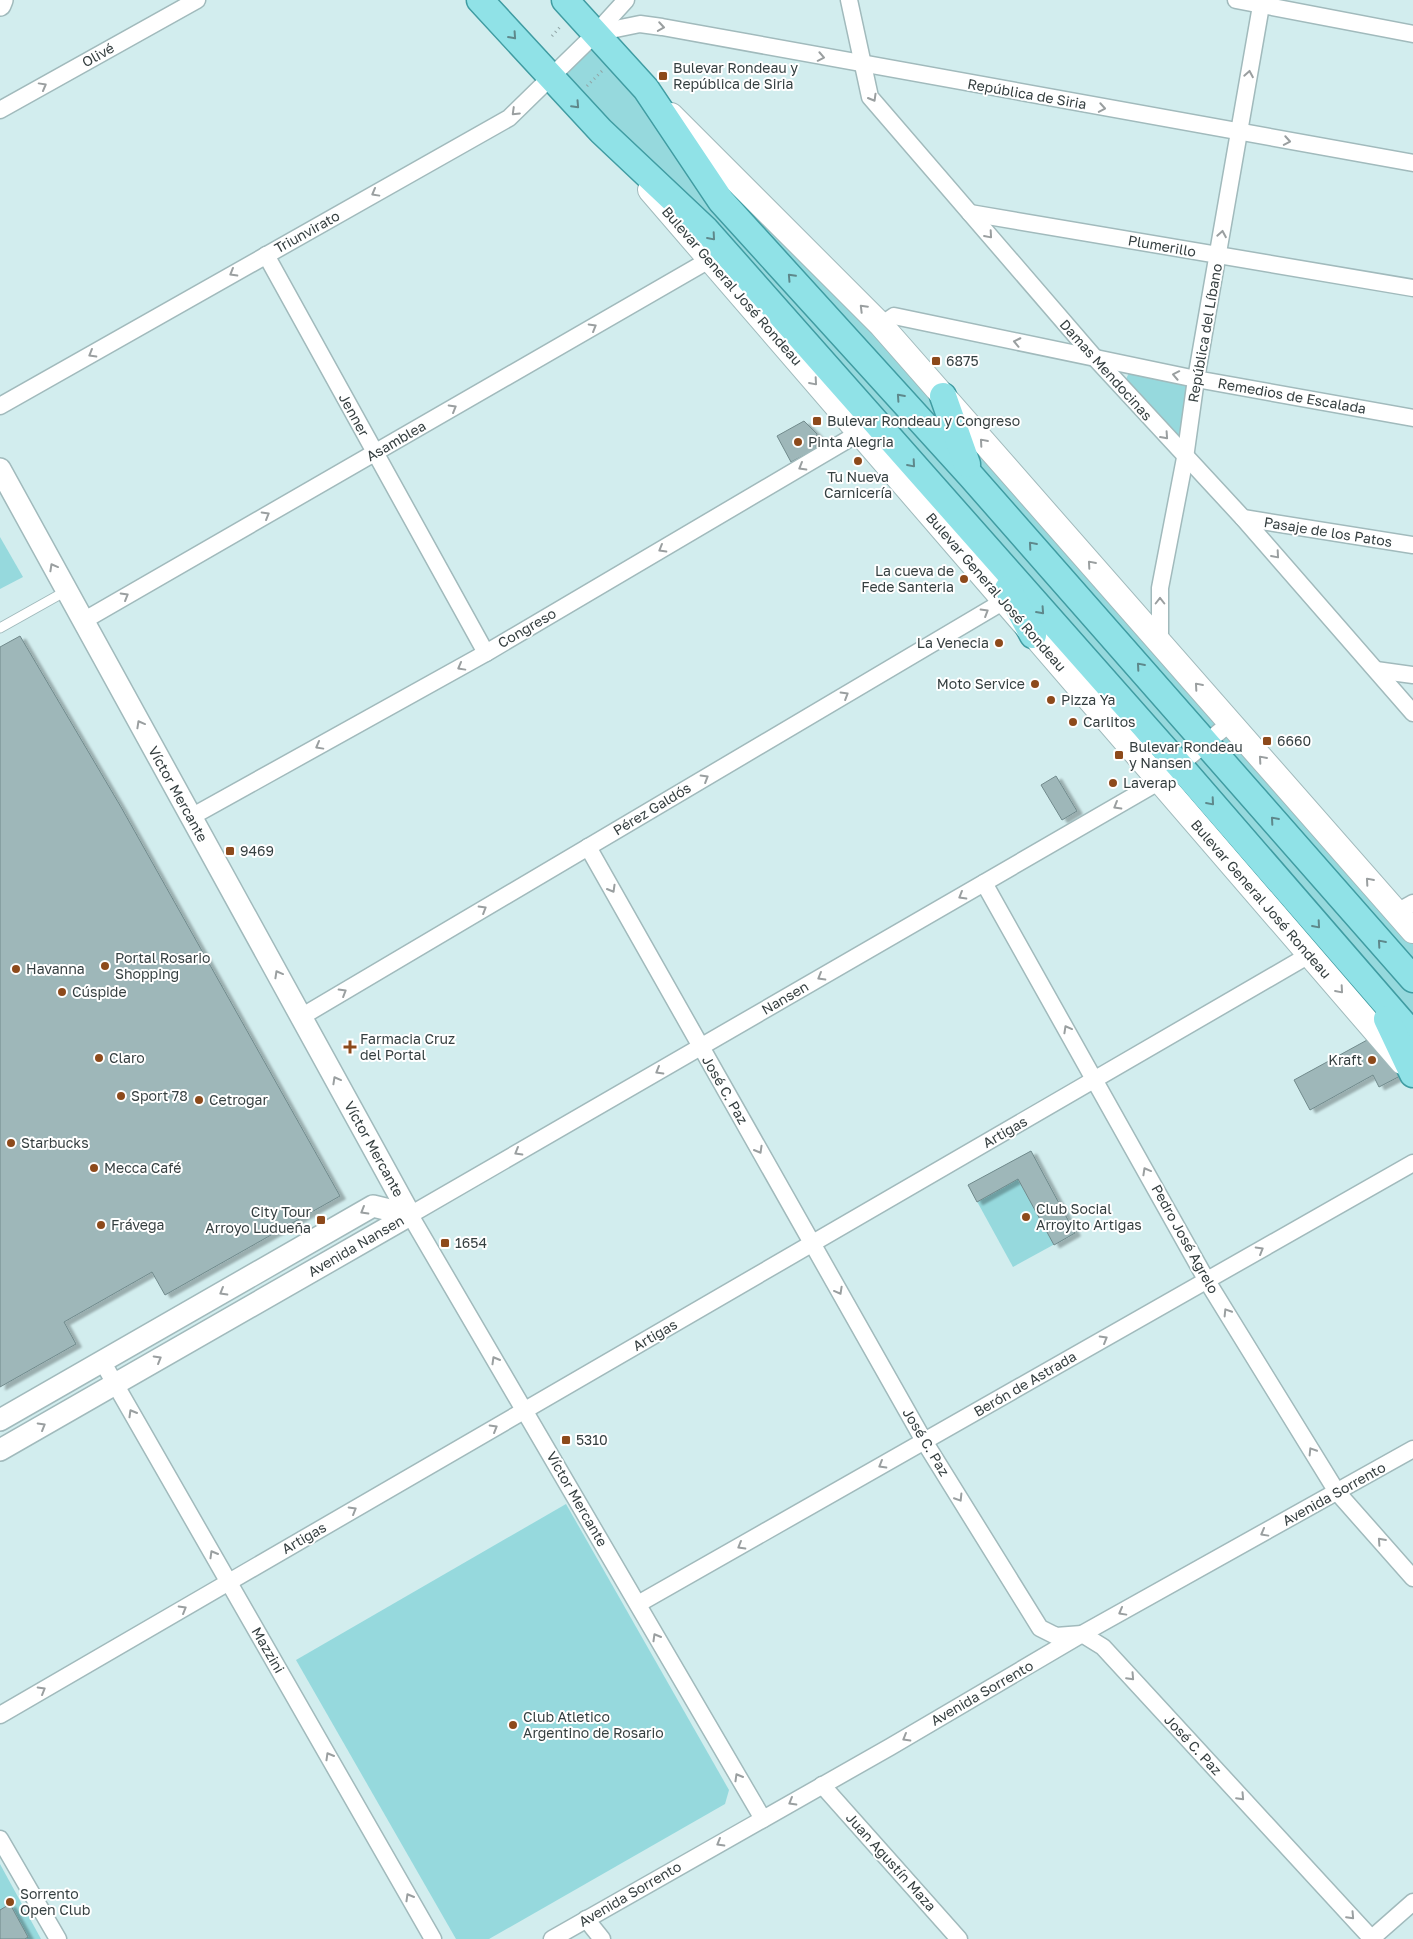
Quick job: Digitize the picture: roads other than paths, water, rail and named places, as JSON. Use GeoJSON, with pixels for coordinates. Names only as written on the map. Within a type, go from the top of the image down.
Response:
{"type":"FeatureCollection","features":[{"type":"Feature","properties":{"kind":"main road","name":"Bulevar General José Rondeau"},"geometry":{"type":"LineString","coordinates":[[480,0],[550,78],[601,131],[706,230],[1179,765],[1413,1035]]}},
{"type":"Feature","properties":{"kind":"main road"},"geometry":{"type":"LineString","coordinates":[[565,11],[596,33],[646,89],[881,326],[1230,723],[1405,908],[1413,931]]}},
{"type":"Feature","properties":{"kind":"main road"},"geometry":{"type":"LineString","coordinates":[[646,89],[721,201],[971,476],[1207,742],[1413,980]]}},
{"type":"Feature","properties":{"kind":"main road","name":"Bulevar General José Rondeau"},"geometry":{"type":"LineString","coordinates":[[601,131],[709,260],[1413,1074]]}},
{"type":"Feature","properties":{"kind":"main road"},"geometry":{"type":"LineString","coordinates":[[942,396],[971,476]]}},
{"type":"Feature","properties":{"kind":"main road"},"geometry":{"type":"LineString","coordinates":[[986,548],[1033,635]]}},
{"type":"Feature","properties":{"kind":"main road"},"geometry":{"type":"LineString","coordinates":[[1374,991],[1413,1074]]}},
{"type":"Feature","properties":{"kind":"street"},"geometry":{"type":"LineString","coordinates":[[0,5],[2,0]]}},
{"type":"Feature","properties":{"kind":"street","name":"Olivé"},"geometry":{"type":"LineString","coordinates":[[0,110],[197,0]]}},
{"type":"Feature","properties":{"kind":"street"},"geometry":{"type":"LineString","coordinates":[[627,0],[632,18],[640,24]]}},
{"type":"Feature","properties":{"kind":"street","name":"Triunvirato"},"geometry":{"type":"LineString","coordinates":[[0,406],[509,118],[627,0]]}},
{"type":"Feature","properties":{"kind":"street","name":"Damas Mendocinas"},"geometry":{"type":"LineString","coordinates":[[849,0],[870,97],[1094,358],[1185,458],[1244,518],[1413,713]]}},
{"type":"Feature","properties":{"kind":"street"},"geometry":{"type":"LineString","coordinates":[[1236,0],[1261,2],[1413,34]]}},
{"type":"Feature","properties":{"kind":"street","name":"República del Líbano"},"geometry":{"type":"LineString","coordinates":[[1176,661],[1160,642],[1160,588],[1185,458],[1196,379],[1261,2]]}},
{"type":"Feature","properties":{"kind":"street","name":"República de Siria"},"geometry":{"type":"LineString","coordinates":[[596,33],[640,24],[1413,163]]}},
{"type":"Feature","properties":{"kind":"street","name":"Plumerillo"},"geometry":{"type":"LineString","coordinates":[[970,213],[1413,288]]}},
{"type":"Feature","properties":{"kind":"street","name":"Jenner"},"geometry":{"type":"LineString","coordinates":[[266,255],[486,653]]}},
{"type":"Feature","properties":{"kind":"street","name":"Asamblea"},"geometry":{"type":"LineString","coordinates":[[83,621],[709,260]]}},
{"type":"Feature","properties":{"kind":"street","name":"Remedios de Escalada"},"geometry":{"type":"LineString","coordinates":[[881,326],[894,316],[1196,379],[1413,418]]}},
{"type":"Feature","properties":{"kind":"street","name":"Congreso"},"geometry":{"type":"LineString","coordinates":[[191,817],[486,653],[859,434]]}},
{"type":"Feature","properties":{"kind":"street","name":"Víctor Mercante"},"geometry":{"type":"LineString","coordinates":[[0,470],[410,1215],[762,1819]]}},
{"type":"Feature","properties":{"kind":"street","name":"Pasaje de los Patos"},"geometry":{"type":"LineString","coordinates":[[1244,518],[1413,545]]}},
{"type":"Feature","properties":{"kind":"street","name":"Pérez Galdós"},"geometry":{"type":"LineString","coordinates":[[301,1017],[1004,601]]}},
{"type":"Feature","properties":{"kind":"street"},"geometry":{"type":"LineString","coordinates":[[1376,670],[1413,675]]}},
{"type":"Feature","properties":{"kind":"street"},"geometry":{"type":"LineString","coordinates":[[1160,781],[1230,723]]}},
{"type":"Feature","properties":{"kind":"street","name":"Nansen"},"geometry":{"type":"LineString","coordinates":[[410,1215],[1160,781]]}},
{"type":"Feature","properties":{"kind":"street","name":"José C. Paz"},"geometry":{"type":"LineString","coordinates":[[588,847],[924,1441],[1040,1628],[1056,1636],[1082,1634],[1103,1647],[1372,1939]]}},
{"type":"Feature","properties":{"kind":"street","name":"Pedro José Agrelo"},"geometry":{"type":"LineString","coordinates":[[984,883],[1096,1079],[1207,1280],[1337,1492],[1413,1578]]}},
{"type":"Feature","properties":{"kind":"street","name":"Artigas"},"geometry":{"type":"LineString","coordinates":[[0,1715],[1309,955]]}},
{"type":"Feature","properties":{"kind":"street","name":"Berón de Astrada"},"geometry":{"type":"LineString","coordinates":[[638,1604],[1413,1163]]}},
{"type":"Feature","properties":{"kind":"street","name":"Avenida Nansen"},"geometry":{"type":"LineString","coordinates":[[0,1420],[373,1206],[410,1215]]}},
{"type":"Feature","properties":{"kind":"street","name":"Avenida Nansen"},"geometry":{"type":"LineString","coordinates":[[0,1450],[410,1215]]}},
{"type":"Feature","properties":{"kind":"street","name":"Mazzini"},"geometry":{"type":"LineString","coordinates":[[102,1361],[434,1939]]}},
{"type":"Feature","properties":{"kind":"street","name":"Avenida Sorrento"},"geometry":{"type":"LineString","coordinates":[[552,1939],[1082,1634],[1413,1449]]}},
{"type":"Feature","properties":{"kind":"street","name":"Juan Agustín Maza"},"geometry":{"type":"LineString","coordinates":[[822,1785],[959,1939]]}},
{"type":"Feature","properties":{"kind":"street"},"geometry":{"type":"LineString","coordinates":[[0,1839],[58,1939]]}},
{"type":"Feature","properties":{"kind":"street"},"geometry":{"type":"LineString","coordinates":[[1372,1939],[1413,1902]]}},
{"type":"Feature","properties":{"kind":"street"},"geometry":{"type":"LineString","coordinates":[[586,1919],[602,1939]]}},
{"type":"Feature","properties":{"kind":"lane"},"geometry":{"type":"LineString","coordinates":[[0,628],[67,590]]}},
{"type":"Feature","properties":{"kind":"place","name":"Bulevar Rondeau y República de Siria"},"geometry":{"type":"Point","coordinates":[663,76]}},
{"type":"Feature","properties":{"kind":"place","name":"6875"},"geometry":{"type":"Point","coordinates":[936,361]}},
{"type":"Feature","properties":{"kind":"place","name":"Bulevar Rondeau y Congreso"},"geometry":{"type":"Point","coordinates":[817,421]}},
{"type":"Feature","properties":{"kind":"place","name":"Pinta Alegria"},"geometry":{"type":"Point","coordinates":[798,442]}},
{"type":"Feature","properties":{"kind":"place","name":"Tu Nueva Carnicería"},"geometry":{"type":"Point","coordinates":[858,461]}},
{"type":"Feature","properties":{"kind":"place","name":"La cueva de Fede Santeria"},"geometry":{"type":"Point","coordinates":[964,579]}},
{"type":"Feature","properties":{"kind":"place","name":"La Venecia"},"geometry":{"type":"Point","coordinates":[999,643]}},
{"type":"Feature","properties":{"kind":"place","name":"Moto Service"},"geometry":{"type":"Point","coordinates":[1035,684]}},
{"type":"Feature","properties":{"kind":"place","name":"Pizza Ya"},"geometry":{"type":"Point","coordinates":[1051,700]}},
{"type":"Feature","properties":{"kind":"place","name":"Carlitos"},"geometry":{"type":"Point","coordinates":[1073,722]}},
{"type":"Feature","properties":{"kind":"place","name":"6660"},"geometry":{"type":"Point","coordinates":[1267,741]}},
{"type":"Feature","properties":{"kind":"place","name":"Bulevar Rondeau y Nansen"},"geometry":{"type":"Point","coordinates":[1119,755]}},
{"type":"Feature","properties":{"kind":"place","name":"Laverap"},"geometry":{"type":"Point","coordinates":[1113,783]}},
{"type":"Feature","properties":{"kind":"place","name":"9469"},"geometry":{"type":"Point","coordinates":[230,851]}},
{"type":"Feature","properties":{"kind":"place","name":"Portal Rosario Shopping"},"geometry":{"type":"Point","coordinates":[105,966]}},
{"type":"Feature","properties":{"kind":"place","name":"Havanna"},"geometry":{"type":"Point","coordinates":[16,969]}},
{"type":"Feature","properties":{"kind":"place","name":"Cúspide"},"geometry":{"type":"Point","coordinates":[62,992]}},
{"type":"Feature","properties":{"kind":"place","name":"Farmacia Cruz del Portal"},"geometry":{"type":"Point","coordinates":[350,1047]}},
{"type":"Feature","properties":{"kind":"place","name":"Claro"},"geometry":{"type":"Point","coordinates":[99,1058]}},
{"type":"Feature","properties":{"kind":"place","name":"Kraft"},"geometry":{"type":"Point","coordinates":[1372,1060]}},
{"type":"Feature","properties":{"kind":"place","name":"Sport 78"},"geometry":{"type":"Point","coordinates":[121,1096]}},
{"type":"Feature","properties":{"kind":"place","name":"Cetrogar"},"geometry":{"type":"Point","coordinates":[199,1100]}},
{"type":"Feature","properties":{"kind":"place","name":"Starbucks"},"geometry":{"type":"Point","coordinates":[11,1143]}},
{"type":"Feature","properties":{"kind":"place","name":"Mecca Café"},"geometry":{"type":"Point","coordinates":[94,1168]}},
{"type":"Feature","properties":{"kind":"place","name":"Club Social Arroyito Artigas"},"geometry":{"type":"Point","coordinates":[1026,1217]}},
{"type":"Feature","properties":{"kind":"place","name":"City Tour Arroyo Ludueña"},"geometry":{"type":"Point","coordinates":[321,1220]}},
{"type":"Feature","properties":{"kind":"place","name":"Frávega"},"geometry":{"type":"Point","coordinates":[101,1225]}},
{"type":"Feature","properties":{"kind":"place","name":"1654"},"geometry":{"type":"Point","coordinates":[445,1243]}},
{"type":"Feature","properties":{"kind":"place","name":"5310"},"geometry":{"type":"Point","coordinates":[566,1440]}},
{"type":"Feature","properties":{"kind":"place","name":"Club Atletico Argentino de Rosario"},"geometry":{"type":"Point","coordinates":[513,1725]}},
{"type":"Feature","properties":{"kind":"place","name":"Sorrento Open Club"},"geometry":{"type":"Point","coordinates":[10,1902]}}]}
